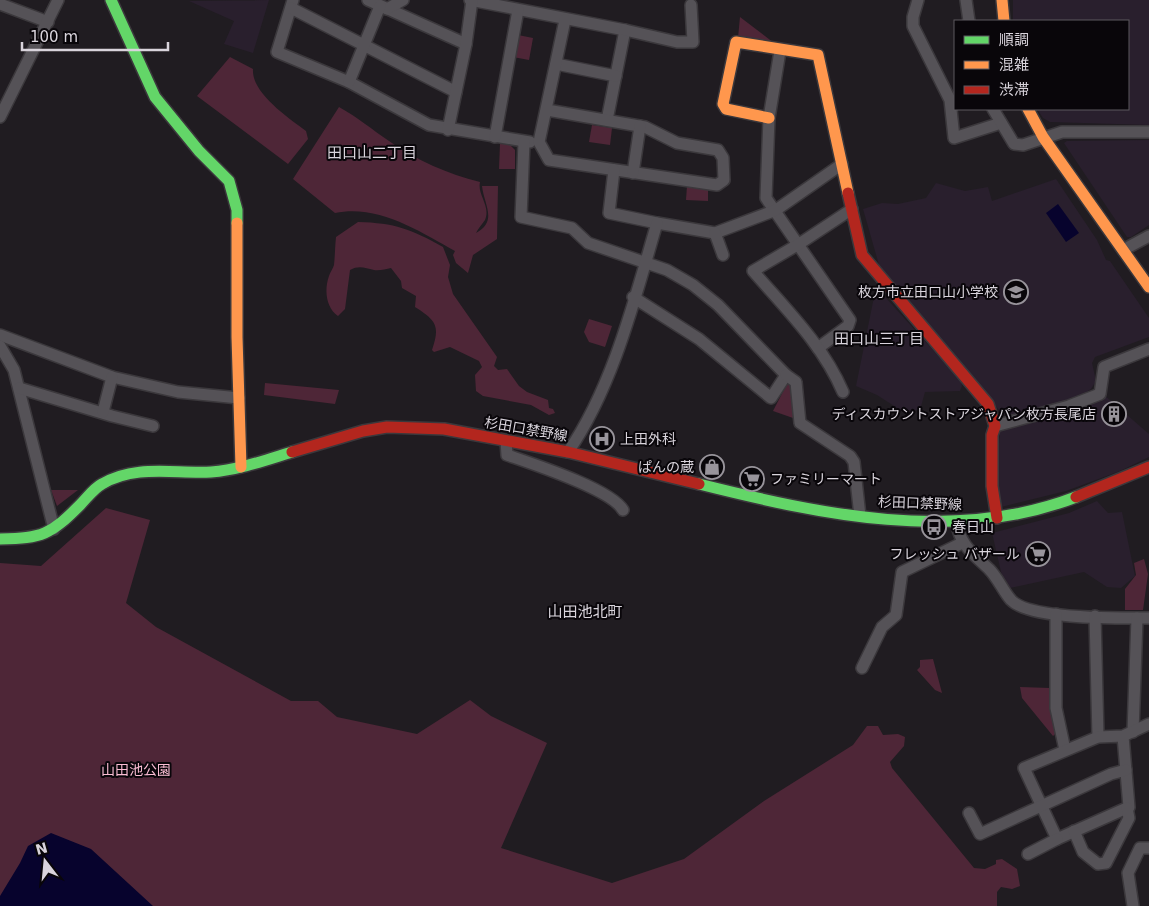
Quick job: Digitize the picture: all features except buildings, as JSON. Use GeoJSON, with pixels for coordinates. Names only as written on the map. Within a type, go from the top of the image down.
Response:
{"type":"FeatureCollection","features":[{"type":"Feature","properties":{"kind":"street"},"geometry":{"type":"LineString","coordinates":[[1,113],[58,0]]}},
{"type":"Feature","properties":{"kind":"street"},"geometry":{"type":"LineString","coordinates":[[111,0],[155,97],[199,151],[229,181],[237,210],[236,337],[241,467]]}},
{"type":"Feature","properties":{"kind":"street"},"geometry":{"type":"LineString","coordinates":[[368,0],[466,44]]}},
{"type":"Feature","properties":{"kind":"street"},"geometry":{"type":"LineString","coordinates":[[349,82],[364,44],[384,8],[403,0]]}},
{"type":"Feature","properties":{"kind":"street"},"geometry":{"type":"LineString","coordinates":[[448,130],[466,44],[471,0],[677,42],[693,42],[691,5]]}},
{"type":"Feature","properties":{"kind":"street"},"geometry":{"type":"LineString","coordinates":[[918,0],[913,17],[913,26],[950,100],[954,138],[1001,123]]}},
{"type":"Feature","properties":{"kind":"street"},"geometry":{"type":"LineString","coordinates":[[966,0],[969,20]]}},
{"type":"Feature","properties":{"kind":"street"},"geometry":{"type":"LineString","coordinates":[[1002,0],[1004,20]]}},
{"type":"Feature","properties":{"kind":"street"},"geometry":{"type":"LineString","coordinates":[[0,4],[48,22]]}},
{"type":"Feature","properties":{"kind":"street"},"geometry":{"type":"LineString","coordinates":[[456,92],[292,4],[277,52],[349,82],[430,124],[448,130],[524,142],[539,142]]}},
{"type":"Feature","properties":{"kind":"street"},"geometry":{"type":"LineString","coordinates":[[495,137],[518,10]]}},
{"type":"Feature","properties":{"kind":"street"},"geometry":{"type":"LineString","coordinates":[[547,110],[640,126],[677,143],[718,150],[723,158],[724,180],[717,185],[549,160],[539,142],[565,20]]}},
{"type":"Feature","properties":{"kind":"street"},"geometry":{"type":"LineString","coordinates":[[607,120],[625,30]]}},
{"type":"Feature","properties":{"kind":"street"},"geometry":{"type":"LineString","coordinates":[[769,118],[726,109],[723,104],[736,42],[780,51],[818,55],[862,255],[988,404],[994,426],[991,479],[997,518]]}},
{"type":"Feature","properties":{"kind":"street"},"geometry":{"type":"LineString","coordinates":[[780,51],[769,118],[766,198],[850,320],[848,326],[818,348]]}},
{"type":"Feature","properties":{"kind":"street"},"geometry":{"type":"LineString","coordinates":[[556,64],[616,76]]}},
{"type":"Feature","properties":{"kind":"street"},"geometry":{"type":"LineString","coordinates":[[994,110],[1014,144],[1023,145],[1062,132],[1149,132]]}},
{"type":"Feature","properties":{"kind":"street"},"geometry":{"type":"LineString","coordinates":[[1029,110],[1043,137],[1149,287]]}},
{"type":"Feature","properties":{"kind":"street"},"geometry":{"type":"LineString","coordinates":[[633,173],[640,126]]}},
{"type":"Feature","properties":{"kind":"street"},"geometry":{"type":"LineString","coordinates":[[524,142],[521,217],[572,228],[588,243],[667,270],[693,285],[718,305],[786,375],[796,382],[800,423],[850,456],[854,462],[860,516]]}},
{"type":"Feature","properties":{"kind":"street"},"geometry":{"type":"LineString","coordinates":[[614,170],[609,213],[657,224],[715,232],[776,210],[842,164]]}},
{"type":"Feature","properties":{"kind":"street"},"geometry":{"type":"LineString","coordinates":[[843,392],[835,374],[818,348],[753,271],[799,244],[852,209]]}},
{"type":"Feature","properties":{"kind":"street"},"geometry":{"type":"LineString","coordinates":[[568,452],[589,415],[620,343],[657,224]]}},
{"type":"Feature","properties":{"kind":"street"},"geometry":{"type":"LineString","coordinates":[[715,232],[723,255]]}},
{"type":"Feature","properties":{"kind":"street"},"geometry":{"type":"LineString","coordinates":[[1123,250],[1149,236]]}},
{"type":"Feature","properties":{"kind":"street"},"geometry":{"type":"LineString","coordinates":[[634,297],[699,339],[771,398],[786,375]]}},
{"type":"Feature","properties":{"kind":"street"},"geometry":{"type":"LineString","coordinates":[[0,335],[112,377],[178,392],[239,398]]}},
{"type":"Feature","properties":{"kind":"street"},"geometry":{"type":"LineString","coordinates":[[0,346],[14,370],[54,529]]}},
{"type":"Feature","properties":{"kind":"street"},"geometry":{"type":"LineString","coordinates":[[994,426],[1069,406],[1100,394],[1104,367],[1149,349]]}},
{"type":"Feature","properties":{"kind":"street"},"geometry":{"type":"LineString","coordinates":[[103,412],[112,377]]}},
{"type":"Feature","properties":{"kind":"street"},"geometry":{"type":"LineString","coordinates":[[19,388],[112,416],[154,426]]}},
{"type":"Feature","properties":{"kind":"street","name":"杉田口禁野線"},"geometry":{"type":"LineString","coordinates":[[0,539],[30,538],[46,534],[54,529],[101,484],[128,473],[161,470],[211,472],[241,467],[364,431],[387,427],[444,428],[568,452],[787,506],[860,516],[956,521],[997,518],[1069,500],[1134,475],[1149,467]]}},
{"type":"Feature","properties":{"kind":"street"},"geometry":{"type":"LineString","coordinates":[[506,441],[507,455],[593,488],[619,503],[623,510]]}},
{"type":"Feature","properties":{"kind":"street"},"geometry":{"type":"LineString","coordinates":[[956,521],[958,536],[962,543],[994,574],[1012,601],[1030,611],[1149,618]]}},
{"type":"Feature","properties":{"kind":"street"},"geometry":{"type":"LineString","coordinates":[[862,668],[882,627],[896,615],[902,572],[962,543]]}},
{"type":"Feature","properties":{"kind":"street"},"geometry":{"type":"LineString","coordinates":[[1056,614],[1056,708],[1065,750]]}},
{"type":"Feature","properties":{"kind":"street"},"geometry":{"type":"LineString","coordinates":[[1095,616],[1098,737]]}},
{"type":"Feature","properties":{"kind":"street"},"geometry":{"type":"LineString","coordinates":[[1074,831],[1084,852],[1098,864],[1106,863],[1129,818],[1126,770],[1136,618]]}},
{"type":"Feature","properties":{"kind":"street"},"geometry":{"type":"LineString","coordinates":[[1057,839],[1024,768],[1098,737],[1128,734],[1149,724]]}},
{"type":"Feature","properties":{"kind":"street"},"geometry":{"type":"LineString","coordinates":[[969,813],[980,834],[1111,774],[1126,770]]}},
{"type":"Feature","properties":{"kind":"street"},"geometry":{"type":"LineString","coordinates":[[1028,854],[1127,808]]}},
{"type":"Feature","properties":{"kind":"street"},"geometry":{"type":"LineString","coordinates":[[1133,906],[1128,873],[1140,848],[1149,848]]}},
{"type":"Feature","properties":{"kind":"shaded area"},"geometry":{"type":"Polygon","coordinates":[[[269,0],[253,53],[224,44],[234,21],[189,1],[269,0]]]}},
{"type":"Feature","properties":{"kind":"shaded area"},"geometry":{"type":"Polygon","coordinates":[[[1013,0],[1149,0],[1149,125],[1050,122],[1043,118],[1038,110],[1129,110],[1129,20],[1013,20],[1013,0]]]}},
{"type":"Feature","properties":{"kind":"shaded area"},"geometry":{"type":"Polygon","coordinates":[[[1149,140],[1149,225],[1131,237],[1127,237],[1064,143],[1067,141],[1149,140]]]}},
{"type":"Feature","properties":{"kind":"shaded area","name":"枚方市立田口山小学校"},"geometry":{"type":"Polygon","coordinates":[[[1056,179],[1097,240],[1106,260],[1110,261],[1149,318],[1149,337],[1095,357],[1092,363],[1096,381],[1091,389],[1085,393],[1068,400],[1008,417],[999,410],[879,265],[863,209],[882,203],[898,204],[926,198],[936,183],[965,191],[988,187],[992,201],[1056,179]]]}},
{"type":"Feature","properties":{"kind":"shaded area"},"geometry":{"type":"Polygon","coordinates":[[[1058,204],[1079,233],[1066,242],[1046,213],[1058,204]]]}},
{"type":"Feature","properties":{"kind":"shaded area"},"geometry":{"type":"Polygon","coordinates":[[[876,287],[961,381],[960,391],[925,392],[920,410],[902,411],[877,395],[856,386],[876,287]]]}},
{"type":"Feature","properties":{"kind":"shaded area"},"geometry":{"type":"Polygon","coordinates":[[[1103,394],[1149,434],[1149,457],[1120,471],[1066,491],[1001,507],[996,480],[1000,430],[1103,394]]]}},
{"type":"Feature","properties":{"kind":"shaded area"},"geometry":{"type":"Polygon","coordinates":[[[1097,501],[1108,513],[1122,512],[1135,576],[1121,588],[1107,587],[1084,572],[1005,589],[992,533],[1069,513],[1097,501]]]}},
{"type":"Feature","properties":{"kind":"shaded area"},"geometry":{"type":"Polygon","coordinates":[[[51,833],[91,849],[153,906],[0,906],[0,896],[28,846],[51,833]]]}},
{"type":"Feature","properties":{"kind":"green space"},"geometry":{"type":"Polygon","coordinates":[[[740,17],[774,43],[738,38],[740,17]]]}},
{"type":"Feature","properties":{"kind":"green space"},"geometry":{"type":"Polygon","coordinates":[[[518,35],[533,38],[529,60],[513,57],[518,35]]]}},
{"type":"Feature","properties":{"kind":"green space"},"geometry":{"type":"Polygon","coordinates":[[[230,57],[253,69],[254,78],[264,96],[306,131],[308,139],[288,164],[197,96],[230,57]]]}},
{"type":"Feature","properties":{"kind":"green space"},"geometry":{"type":"Polygon","coordinates":[[[339,107],[399,148],[421,160],[444,171],[480,182],[480,191],[486,215],[485,220],[476,233],[483,228],[488,218],[482,186],[498,186],[497,239],[473,255],[468,273],[456,263],[453,255],[455,251],[427,235],[398,221],[367,212],[335,213],[293,179],[339,107]]]}},
{"type":"Feature","properties":{"kind":"green space"},"geometry":{"type":"Polygon","coordinates":[[[592,125],[612,128],[610,145],[589,142],[592,125]]]}},
{"type":"Feature","properties":{"kind":"green space"},"geometry":{"type":"Polygon","coordinates":[[[500,144],[509,144],[515,150],[515,169],[499,169],[500,144]]]}},
{"type":"Feature","properties":{"kind":"green space"},"geometry":{"type":"Polygon","coordinates":[[[687,186],[708,187],[708,201],[686,200],[687,186]]]}},
{"type":"Feature","properties":{"kind":"green space"},"geometry":{"type":"Polygon","coordinates":[[[358,222],[402,228],[443,247],[450,265],[448,277],[453,294],[497,357],[494,366],[498,370],[507,369],[519,386],[527,392],[548,400],[549,408],[553,409],[555,413],[549,415],[531,405],[483,396],[476,391],[475,375],[482,367],[479,361],[450,347],[434,352],[432,350],[436,335],[435,325],[428,316],[415,307],[416,296],[402,288],[401,281],[391,268],[376,270],[359,267],[350,270],[345,309],[338,316],[334,313],[326,293],[327,281],[334,265],[336,237],[358,222]]]}},
{"type":"Feature","properties":{"kind":"green space"},"geometry":{"type":"Polygon","coordinates":[[[589,319],[612,326],[605,347],[589,342],[584,332],[589,319]]]}},
{"type":"Feature","properties":{"kind":"green space"},"geometry":{"type":"Polygon","coordinates":[[[788,382],[794,385],[793,418],[773,411],[788,382]]]}},
{"type":"Feature","properties":{"kind":"green space"},"geometry":{"type":"Polygon","coordinates":[[[265,383],[339,390],[335,404],[264,395],[265,383]]]}},
{"type":"Feature","properties":{"kind":"green space"},"geometry":{"type":"Polygon","coordinates":[[[51,490],[78,490],[57,506],[51,490]]]}},
{"type":"Feature","properties":{"kind":"green space","name":"山田池公園"},"geometry":{"type":"Polygon","coordinates":[[[106,508],[150,520],[126,603],[156,627],[291,701],[318,701],[337,717],[417,734],[470,700],[491,716],[547,743],[501,848],[612,883],[684,859],[764,801],[853,745],[867,726],[878,726],[883,735],[898,734],[905,737],[904,746],[890,762],[892,768],[974,868],[985,869],[996,864],[996,860],[1002,859],[1017,869],[1020,886],[1012,889],[1001,887],[997,892],[997,906],[0,906],[0,563],[41,566],[106,508]]]}},
{"type":"Feature","properties":{"kind":"green space"},"geometry":{"type":"Polygon","coordinates":[[[1144,559],[1148,574],[1143,610],[1125,610],[1125,589],[1136,575],[1134,563],[1144,559]]]}},
{"type":"Feature","properties":{"kind":"green space"},"geometry":{"type":"Polygon","coordinates":[[[933,659],[942,693],[935,690],[917,670],[920,667],[920,660],[933,659]]]}},
{"type":"Feature","properties":{"kind":"green space"},"geometry":{"type":"Polygon","coordinates":[[[1020,687],[1050,688],[1050,710],[1056,733],[1053,736],[1022,698],[1020,687]]]}},
{"type":"Feature","properties":{"kind":"traffic: fast"},"geometry":{"type":"LineString","coordinates":[[111,0],[155,97],[199,151],[229,181],[237,210],[237,223]]}},
{"type":"Feature","properties":{"kind":"traffic: fast"},"geometry":{"type":"LineString","coordinates":[[0,539],[36,536],[53,529],[70,515],[96,488],[115,478],[128,474],[155,471],[221,471],[292,452]]}},
{"type":"Feature","properties":{"kind":"traffic: fast"},"geometry":{"type":"LineString","coordinates":[[699,484],[839,514],[935,521],[983,519],[1030,511],[1076,497]]}},
{"type":"Feature","properties":{"kind":"traffic: slow"},"geometry":{"type":"LineString","coordinates":[[1002,0],[1004,20]]}},
{"type":"Feature","properties":{"kind":"traffic: slow"},"geometry":{"type":"LineString","coordinates":[[769,118],[726,109],[723,104],[736,42],[818,55],[848,193]]}},
{"type":"Feature","properties":{"kind":"traffic: slow"},"geometry":{"type":"LineString","coordinates":[[1029,110],[1043,137],[1149,287]]}},
{"type":"Feature","properties":{"kind":"traffic: slow"},"geometry":{"type":"LineString","coordinates":[[237,223],[237,337],[241,467]]}},
{"type":"Feature","properties":{"kind":"traffic: jam"},"geometry":{"type":"LineString","coordinates":[[848,193],[862,255],[988,404],[995,426],[992,435],[992,486],[997,518]]}},
{"type":"Feature","properties":{"kind":"traffic: jam"},"geometry":{"type":"LineString","coordinates":[[292,452],[363,431],[387,427],[444,429],[568,452],[699,484]]}},
{"type":"Feature","properties":{"kind":"traffic: jam"},"geometry":{"type":"LineString","coordinates":[[1076,497],[1149,467]]}},
{"type":"Feature","properties":{"kind":"place","name":"枚方市立田口山小学校"},"geometry":{"type":"Point","coordinates":[1016,292]}},
{"type":"Feature","properties":{"kind":"place","name":"ディスカウントストアジャパン枚方長尾店"},"geometry":{"type":"Point","coordinates":[1114,414]}},
{"type":"Feature","properties":{"kind":"place","name":"上田外科"},"geometry":{"type":"Point","coordinates":[602,439]}},
{"type":"Feature","properties":{"kind":"place","name":"ぱんの蔵"},"geometry":{"type":"Point","coordinates":[712,467]}},
{"type":"Feature","properties":{"kind":"place","name":"ファミリーマート"},"geometry":{"type":"Point","coordinates":[752,479]}},
{"type":"Feature","properties":{"kind":"place","name":"春日山"},"geometry":{"type":"Point","coordinates":[934,527]}},
{"type":"Feature","properties":{"kind":"place","name":"フレッシュ バザール"},"geometry":{"type":"Point","coordinates":[1038,554]}},
{"type":"Feature","properties":{"kind":"district","name":"田口山二丁目"},"geometry":{"type":"Point","coordinates":[372,153]}},
{"type":"Feature","properties":{"kind":"district","name":"田口山三丁目"},"geometry":{"type":"Point","coordinates":[879,339]}},
{"type":"Feature","properties":{"kind":"district","name":"山田池北町"},"geometry":{"type":"Point","coordinates":[585,612]}}]}
